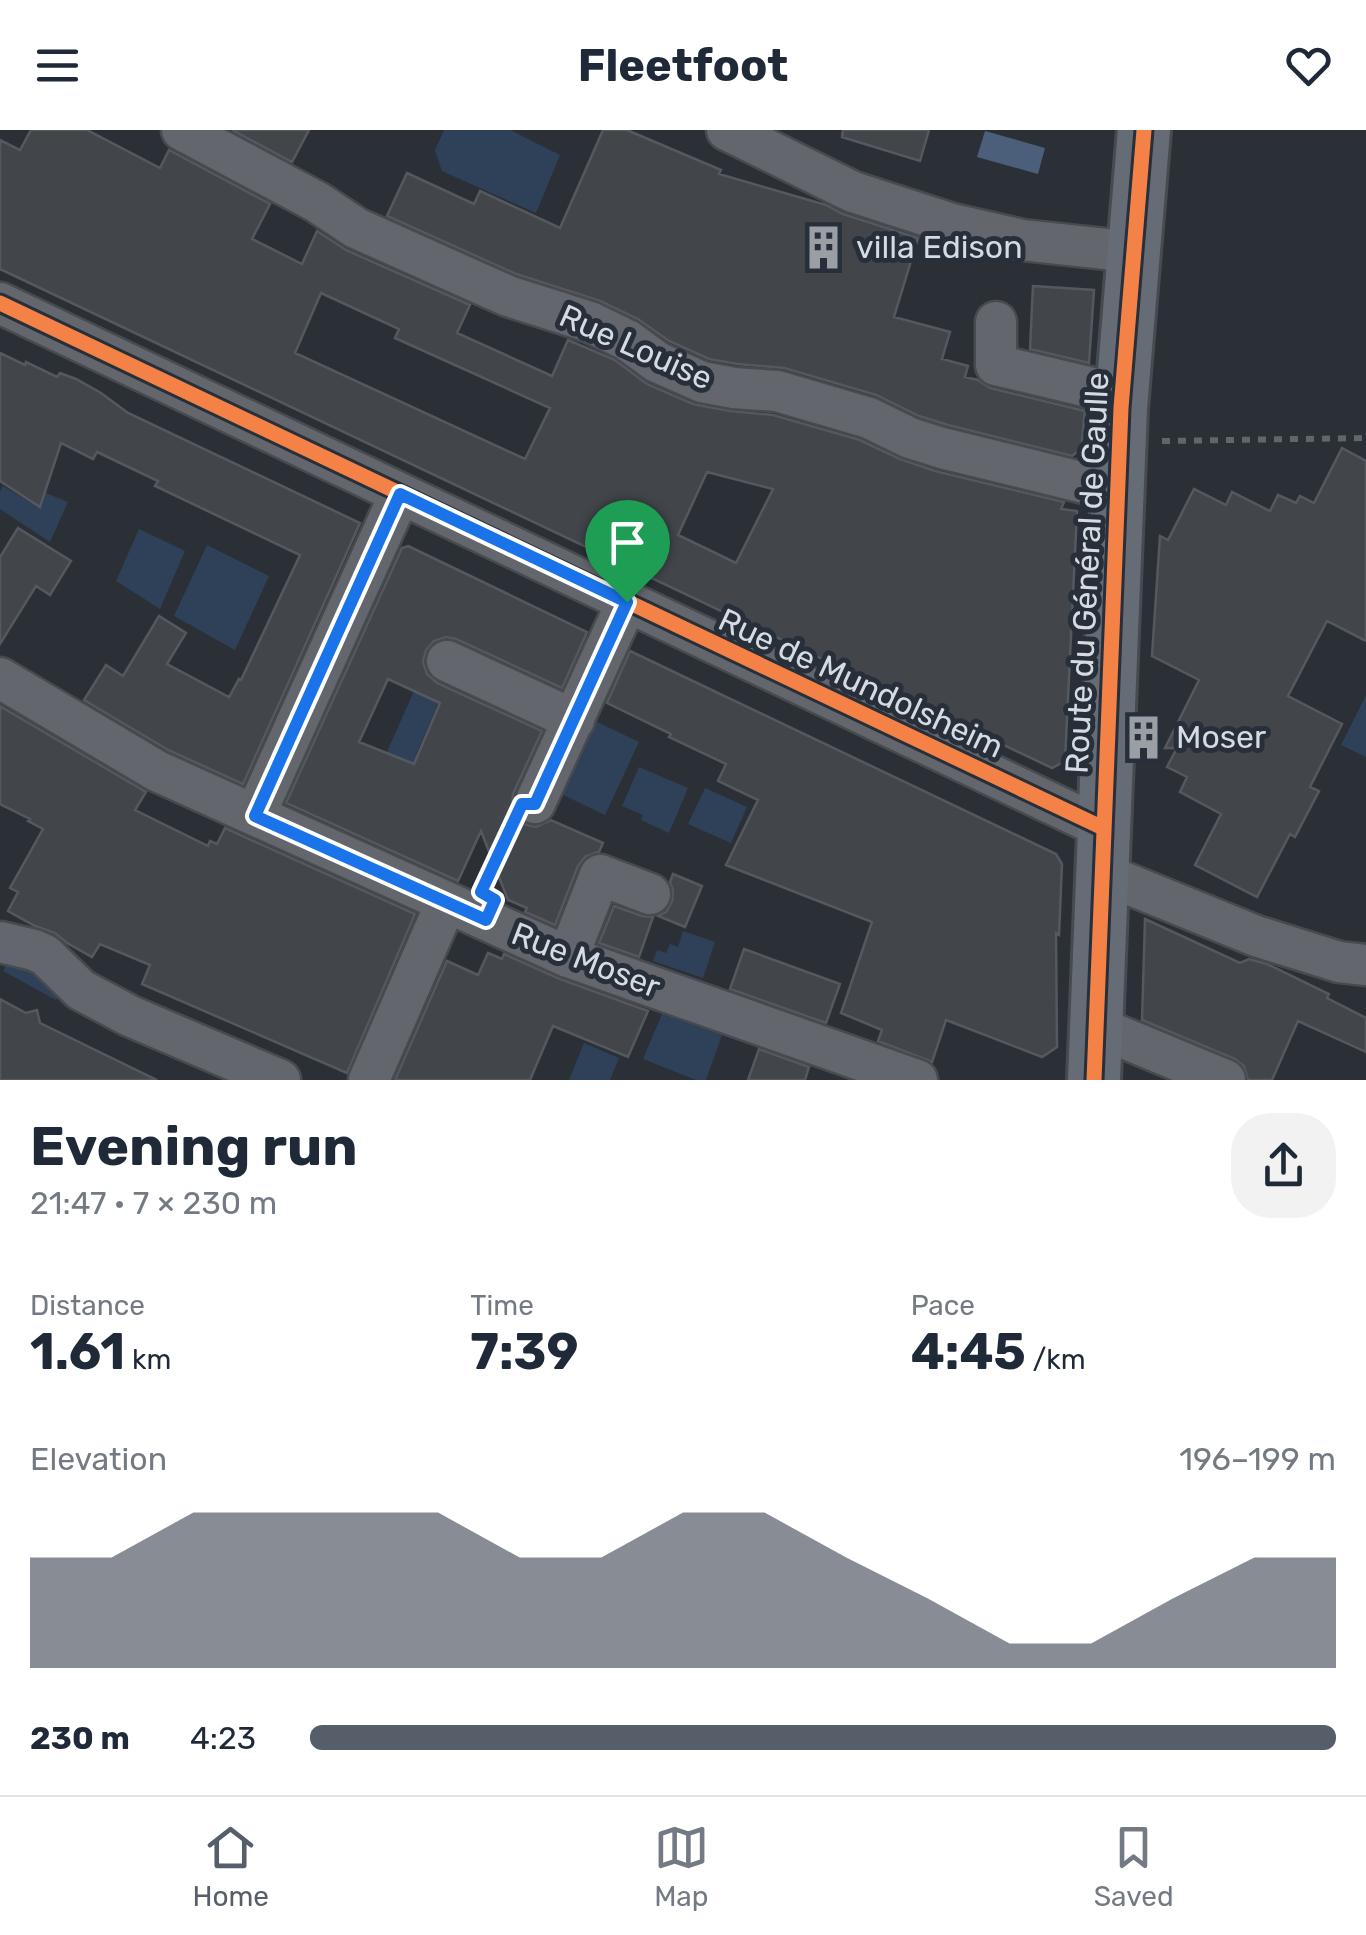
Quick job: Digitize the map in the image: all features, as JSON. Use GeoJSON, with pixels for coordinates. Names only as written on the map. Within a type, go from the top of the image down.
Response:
{"type":"FeatureCollection","features":[{"type":"Feature","properties":{"kind":"main road","name":"Route du Général de Gaulle"},"geometry":{"type":"LineString","coordinates":[[1094,1080],[1119,443],[1144,130]]}},
{"type":"Feature","properties":{"kind":"street","name":"Rue Louise"},"geometry":{"type":"LineString","coordinates":[[182,130],[317,202],[356,228],[508,296],[590,322],[627,340],[657,362],[702,382],[777,390],[869,418],[942,448],[1119,443]]}},
{"type":"Feature","properties":{"kind":"street"},"geometry":{"type":"LineString","coordinates":[[726,130],[854,192],[952,224],[1022,240],[1134,252]]}},
{"type":"Feature","properties":{"kind":"street","name":"Rue de Mundolsheim"},"geometry":{"type":"LineString","coordinates":[[0,304],[627,602],[1102,850],[1256,936],[1340,962],[1366,965]]}},
{"type":"Feature","properties":{"kind":"street"},"geometry":{"type":"LineString","coordinates":[[996,322],[996,365],[1119,443]]}},
{"type":"Feature","properties":{"kind":"street"},"geometry":{"type":"LineString","coordinates":[[255,816],[400,494]]}},
{"type":"Feature","properties":{"kind":"street"},"geometry":{"type":"LineString","coordinates":[[535,804],[627,602]]}},
{"type":"Feature","properties":{"kind":"street"},"geometry":{"type":"LineString","coordinates":[[447,662],[574,720]]}},
{"type":"Feature","properties":{"kind":"street","name":"Rue Moser"},"geometry":{"type":"LineString","coordinates":[[0,678],[157,771],[568,958],[918,1080]]}},
{"type":"Feature","properties":{"kind":"street"},"geometry":{"type":"LineString","coordinates":[[568,958],[600,875],[650,894]]}},
{"type":"Feature","properties":{"kind":"street"},"geometry":{"type":"LineString","coordinates":[[369,1080],[446,903]]}},
{"type":"Feature","properties":{"kind":"street"},"geometry":{"type":"LineString","coordinates":[[0,942],[45,955],[81,990],[130,1016],[280,1080]]}},
{"type":"Feature","properties":{"kind":"street"},"geometry":{"type":"LineString","coordinates":[[1095,1026],[1225,1080]]}},
{"type":"Feature","properties":{"kind":"path"},"geometry":{"type":"LineString","coordinates":[[1119,443],[1366,438]]}},
{"type":"Feature","properties":{"kind":"path"},"geometry":{"type":"LineString","coordinates":[[486,920],[495,900],[481,892],[522,804],[535,804]]}},
{"type":"Feature","properties":{"kind":"shaded area"},"geometry":{"type":"Polygon","coordinates":[[[444,130],[510,130],[560,155],[536,213],[442,171],[435,150],[444,130]]]}},
{"type":"Feature","properties":{"kind":"shaded area"},"geometry":{"type":"Polygon","coordinates":[[[985,131],[1045,148],[1038,174],[977,157],[985,131]]]}},
{"type":"Feature","properties":{"kind":"shaded area"},"geometry":{"type":"Polygon","coordinates":[[[3,486],[40,508],[46,493],[68,502],[50,542],[0,509],[3,486]]]}},
{"type":"Feature","properties":{"kind":"shaded area"},"geometry":{"type":"Polygon","coordinates":[[[139,529],[185,551],[160,609],[116,581],[139,529]]]}},
{"type":"Feature","properties":{"kind":"shaded area"},"geometry":{"type":"Polygon","coordinates":[[[207,545],[269,576],[235,650],[174,616],[207,545]]]}},
{"type":"Feature","properties":{"kind":"shaded area"},"geometry":{"type":"Polygon","coordinates":[[[422,673],[446,685],[416,755],[515,805],[507,825],[382,763],[422,673]]]}},
{"type":"Feature","properties":{"kind":"shaded area"},"geometry":{"type":"Polygon","coordinates":[[[1366,695],[1366,757],[1341,745],[1366,695]]]}},
{"type":"Feature","properties":{"kind":"shaded area"},"geometry":{"type":"Polygon","coordinates":[[[591,719],[639,742],[605,815],[557,792],[591,719]]]}},
{"type":"Feature","properties":{"kind":"shaded area"},"geometry":{"type":"Polygon","coordinates":[[[639,767],[688,788],[669,833],[622,806],[639,767]]]}},
{"type":"Feature","properties":{"kind":"shaded area"},"geometry":{"type":"Polygon","coordinates":[[[705,788],[747,807],[731,843],[688,824],[705,788]]]}},
{"type":"Feature","properties":{"kind":"shaded area"},"geometry":{"type":"Polygon","coordinates":[[[683,931],[715,942],[703,978],[653,961],[657,950],[666,953],[670,944],[678,947],[683,931]]]}},
{"type":"Feature","properties":{"kind":"shaded area"},"geometry":{"type":"Polygon","coordinates":[[[23,959],[62,991],[56,1000],[3,971],[8,961],[23,959]]]}},
{"type":"Feature","properties":{"kind":"shaded area"},"geometry":{"type":"Polygon","coordinates":[[[662,1014],[722,1035],[706,1080],[696,1080],[643,1059],[662,1014]]]}},
{"type":"Feature","properties":{"kind":"shaded area"},"geometry":{"type":"Polygon","coordinates":[[[584,1043],[619,1058],[610,1080],[569,1080],[584,1043]]]}},
{"type":"Feature","properties":{"kind":"building"},"geometry":{"type":"Polygon","coordinates":[[[31,130],[87,130],[160,168],[169,150],[270,204],[252,239],[302,264],[317,231],[346,250],[470,305],[457,333],[552,376],[568,340],[615,360],[647,384],[693,404],[773,415],[860,440],[935,471],[1064,502],[1061,509],[1077,511],[1065,761],[1052,768],[0,269],[0,140],[20,150],[31,130]],[[321,293],[295,353],[525,459],[550,408],[395,338],[399,329],[321,293]],[[707,472],[678,535],[736,563],[773,489],[707,472]]]}},
{"type":"Feature","properties":{"kind":"building"},"geometry":{"type":"Polygon","coordinates":[[[232,130],[309,130],[292,162],[232,130]]]}},
{"type":"Feature","properties":{"kind":"building"},"geometry":{"type":"Polygon","coordinates":[[[603,130],[627,130],[721,170],[719,174],[826,205],[918,238],[894,317],[950,332],[942,359],[968,366],[965,377],[990,388],[1085,411],[1081,449],[1072,456],[948,425],[876,395],[784,368],[709,359],[600,301],[516,274],[387,216],[407,173],[474,204],[480,191],[560,228],[603,130]]]}},
{"type":"Feature","properties":{"kind":"building"},"geometry":{"type":"Polygon","coordinates":[[[843,130],[929,130],[920,161],[842,137],[843,130]]]}},
{"type":"Feature","properties":{"kind":"building"},"geometry":{"type":"Polygon","coordinates":[[[1033,286],[1094,290],[1089,363],[1030,349],[1033,286]]]}},
{"type":"Feature","properties":{"kind":"building"},"geometry":{"type":"Polygon","coordinates":[[[0,353],[57,377],[60,373],[76,379],[128,413],[360,523],[243,784],[168,750],[84,700],[106,665],[123,676],[159,616],[186,633],[167,664],[229,697],[241,680],[300,555],[155,486],[158,481],[97,452],[93,459],[61,443],[40,507],[0,481],[0,353]]]}},
{"type":"Feature","properties":{"kind":"building"},"geometry":{"type":"Polygon","coordinates":[[[1342,448],[1366,461],[1366,641],[1327,621],[1288,696],[1342,724],[1310,787],[1319,791],[1295,837],[1290,834],[1257,897],[1195,865],[1221,814],[1180,792],[1187,777],[1167,767],[1177,748],[1165,748],[1199,680],[1152,656],[1160,536],[1168,540],[1194,489],[1226,505],[1232,492],[1270,511],[1278,495],[1296,503],[1300,496],[1314,503],[1342,448]]]}},
{"type":"Feature","properties":{"kind":"building"},"geometry":{"type":"Polygon","coordinates":[[[18,528],[71,561],[50,595],[36,586],[0,644],[0,557],[18,528]]]}},
{"type":"Feature","properties":{"kind":"building"},"geometry":{"type":"Polygon","coordinates":[[[408,546],[587,632],[562,688],[446,637],[434,641],[423,662],[427,674],[437,683],[542,731],[513,794],[516,817],[536,827],[551,820],[603,843],[599,852],[586,856],[578,866],[555,925],[508,900],[481,831],[458,881],[286,803],[402,548],[408,546]],[[388,679],[359,742],[414,764],[440,703],[388,679]]]}},
{"type":"Feature","properties":{"kind":"building"},"geometry":{"type":"Polygon","coordinates":[[[630,651],[1056,854],[1062,864],[1059,935],[1056,933],[1057,1047],[1042,1057],[946,1020],[932,1062],[878,1041],[882,1030],[841,1013],[872,922],[726,865],[758,800],[718,781],[726,764],[607,703],[630,651]]]}},
{"type":"Feature","properties":{"kind":"building"},"geometry":{"type":"Polygon","coordinates":[[[0,706],[146,792],[135,810],[208,846],[210,841],[217,844],[225,828],[415,914],[347,1073],[142,984],[150,965],[100,944],[92,957],[55,933],[8,911],[18,892],[10,888],[43,829],[0,804],[0,706]]]}},
{"type":"Feature","properties":{"kind":"building"},"geometry":{"type":"Polygon","coordinates":[[[673,874],[702,886],[685,927],[658,916],[666,912],[672,901],[673,874]]]}},
{"type":"Feature","properties":{"kind":"building"},"geometry":{"type":"Polygon","coordinates":[[[614,906],[653,917],[639,957],[599,943],[614,906]]]}},
{"type":"Feature","properties":{"kind":"building"},"geometry":{"type":"Polygon","coordinates":[[[1145,919],[1240,963],[1249,959],[1267,964],[1329,994],[1327,998],[1366,1018],[1366,1052],[1298,1021],[1272,1080],[1248,1080],[1244,1066],[1235,1059],[1142,1020],[1145,919]]]}},
{"type":"Feature","properties":{"kind":"building"},"geometry":{"type":"Polygon","coordinates":[[[744,949],[840,984],[826,1023],[730,989],[744,949]]]}},
{"type":"Feature","properties":{"kind":"building"},"geometry":{"type":"Polygon","coordinates":[[[488,953],[502,959],[504,954],[648,1011],[628,1057],[553,1026],[530,1080],[395,1080],[447,961],[478,975],[488,953]]]}},
{"type":"Feature","properties":{"kind":"building"},"geometry":{"type":"Polygon","coordinates":[[[0,999],[26,1013],[37,1010],[40,1023],[157,1080],[0,1080],[0,999]]]}},
{"type":"Feature","properties":{"kind":"building"},"geometry":{"type":"Polygon","coordinates":[[[759,1049],[809,1067],[805,1080],[748,1080],[759,1049]]]}},
{"type":"Feature","properties":{"kind":"cycle path"},"geometry":{"type":"LineString","coordinates":[[1094,1080],[1121,408],[1144,130]]}},
{"type":"Feature","properties":{"kind":"cycle path"},"geometry":{"type":"LineString","coordinates":[[0,303],[1103,828]]}},
{"type":"Feature","properties":{"kind":"place","name":"villa Edison"},"geometry":{"type":"Point","coordinates":[823,247]}},
{"type":"Feature","properties":{"kind":"place","name":"Moser"},"geometry":{"type":"Point","coordinates":[1143,737]}},
{"type":"Feature","properties":{"kind":"route"},"geometry":{"type":"LineString","coordinates":[[400,494],[627,602],[535,804],[522,804],[481,892],[495,900],[486,920],[255,816],[400,494]]}}]}
